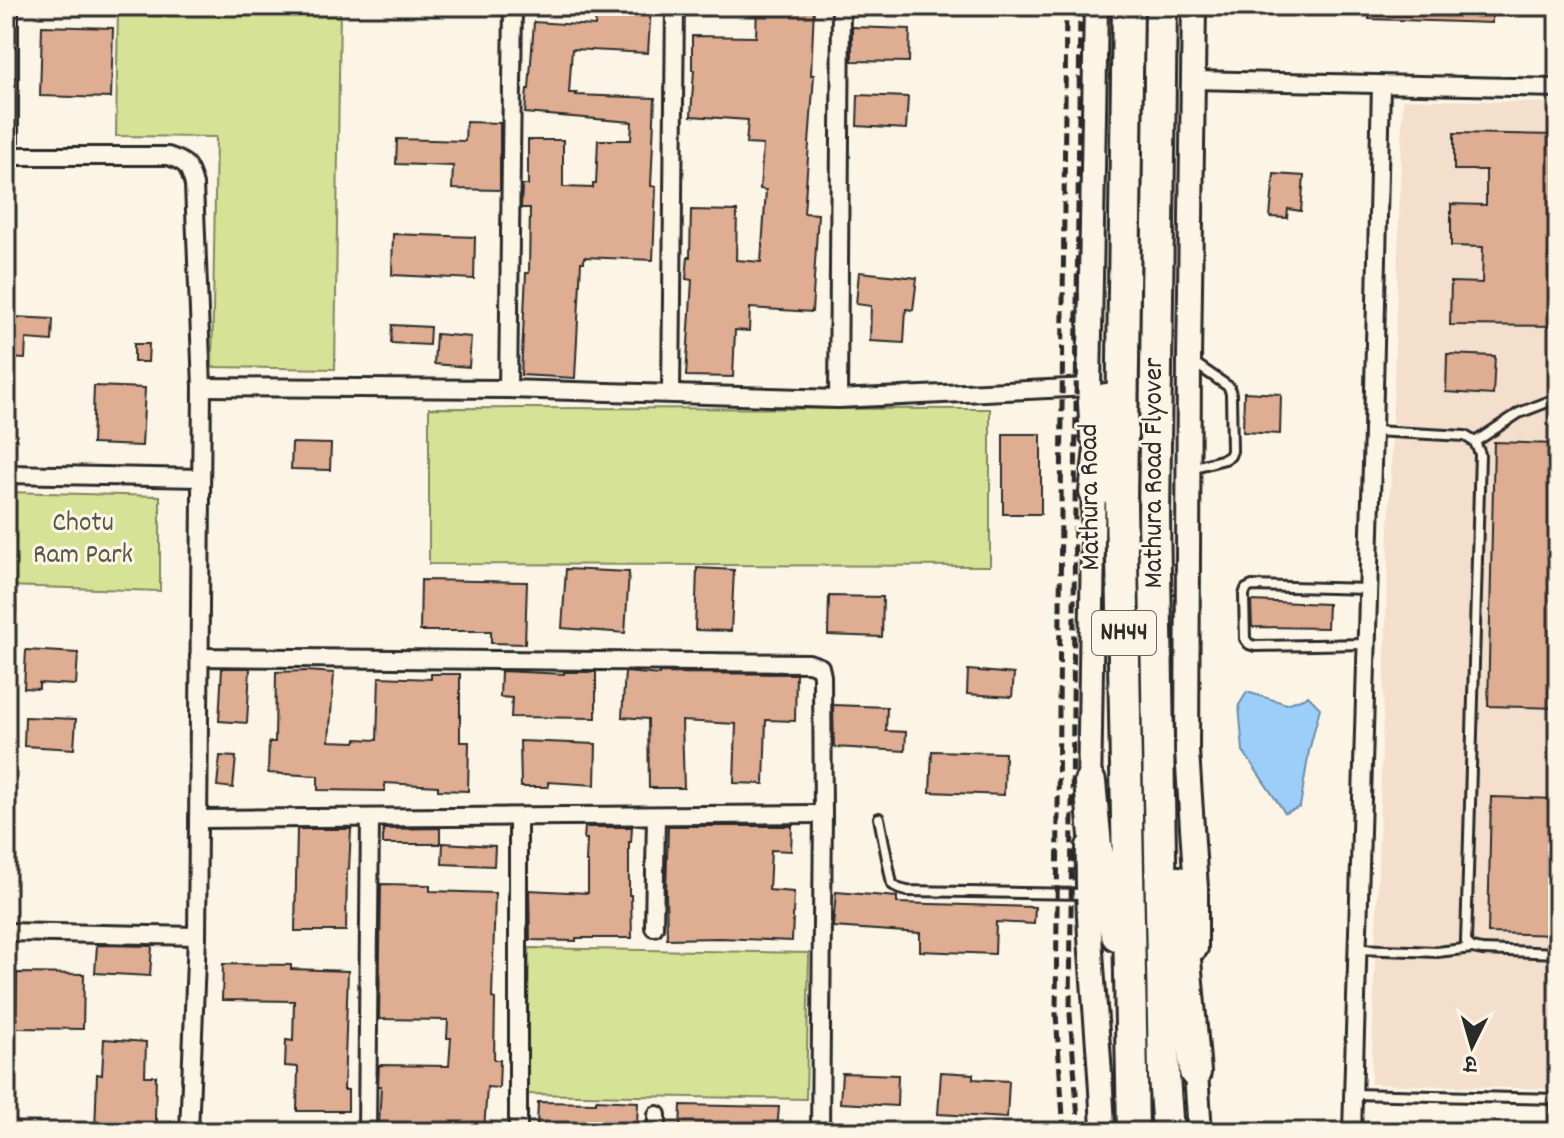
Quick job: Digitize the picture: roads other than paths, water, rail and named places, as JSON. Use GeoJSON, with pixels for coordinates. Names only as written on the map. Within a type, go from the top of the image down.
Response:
{"type":"FeatureCollection","features":[{"type":"Feature","properties":{"kind":"highway","name":"NH44"},"geometry":{"type":"LineString","coordinates":[[1124,278],[1128,6]]}},
{"type":"Feature","properties":{"kind":"highway","name":"Mathura Road Flyover"},"geometry":{"type":"LineString","coordinates":[[1161,6],[1154,517],[1164,1076],[1168,1132]]}},
{"type":"Feature","properties":{"kind":"highway"},"geometry":{"type":"LineString","coordinates":[[1095,492],[1124,278]]}},
{"type":"Feature","properties":{"kind":"highway","name":"Mathura Road"},"geometry":{"type":"LineString","coordinates":[[1124,278],[1121,504],[1131,987]]}},
{"type":"Feature","properties":{"kind":"highway"},"geometry":{"type":"LineString","coordinates":[[1158,774],[1175,851],[1195,1072]]}},
{"type":"Feature","properties":{"kind":"highway"},"geometry":{"type":"LineString","coordinates":[[1090,782],[1096,846],[1131,987]]}},
{"type":"Feature","properties":{"kind":"highway","name":"NH44"},"geometry":{"type":"LineString","coordinates":[[1131,987],[1133,1132]]}},
{"type":"Feature","properties":{"kind":"main road","name":"Mathura Road"},"geometry":{"type":"LineString","coordinates":[[1096,6],[1089,387],[1095,492],[1087,894],[1101,1065],[1103,1132]]}},
{"type":"Feature","properties":{"kind":"main road"},"geometry":{"type":"LineString","coordinates":[[1194,6],[1187,751],[1196,888],[1195,1072],[1200,1132]]}},
{"type":"Feature","properties":{"kind":"street"},"geometry":{"type":"LineString","coordinates":[[9,6],[7,156],[168,156],[181,160],[190,169],[194,185],[202,387],[197,936],[189,1132]]}},
{"type":"Feature","properties":{"kind":"street"},"geometry":{"type":"LineString","coordinates":[[508,389],[513,6]]}},
{"type":"Feature","properties":{"kind":"street"},"geometry":{"type":"LineString","coordinates":[[671,393],[675,6]]}},
{"type":"Feature","properties":{"kind":"street"},"geometry":{"type":"LineString","coordinates":[[838,399],[841,6]]}},
{"type":"Feature","properties":{"kind":"street"},"geometry":{"type":"LineString","coordinates":[[1194,80],[1558,88]]}},
{"type":"Feature","properties":{"kind":"street"},"geometry":{"type":"LineString","coordinates":[[1352,1132],[1381,85]]}},
{"type":"Feature","properties":{"kind":"street"},"geometry":{"type":"LineString","coordinates":[[202,387],[508,389],[838,399],[1089,387]]}},
{"type":"Feature","properties":{"kind":"street"},"geometry":{"type":"LineString","coordinates":[[6,474],[201,478]]}},
{"type":"Feature","properties":{"kind":"street"},"geometry":{"type":"LineString","coordinates":[[6,602],[6,610]]}},
{"type":"Feature","properties":{"kind":"street"},"geometry":{"type":"LineString","coordinates":[[199,657],[809,663],[820,667],[823,814],[820,1132]]}},
{"type":"Feature","properties":{"kind":"street"},"geometry":{"type":"LineString","coordinates":[[198,819],[823,814]]}},
{"type":"Feature","properties":{"kind":"street"},"geometry":{"type":"LineString","coordinates":[[654,927],[656,816]]}},
{"type":"Feature","properties":{"kind":"street"},"geometry":{"type":"LineString","coordinates":[[518,817],[518,1132]]}},
{"type":"Feature","properties":{"kind":"street"},"geometry":{"type":"LineString","coordinates":[[367,1132],[370,818]]}},
{"type":"Feature","properties":{"kind":"street"},"geometry":{"type":"LineString","coordinates":[[6,932],[197,936]]}},
{"type":"Feature","properties":{"kind":"lane"},"geometry":{"type":"LineString","coordinates":[[1189,360],[1229,387],[1232,451],[1225,459],[1189,469]]}},
{"type":"Feature","properties":{"kind":"lane"},"geometry":{"type":"LineString","coordinates":[[1475,442],[1519,413],[1558,398]]}},
{"type":"Feature","properties":{"kind":"lane"},"geometry":{"type":"LineString","coordinates":[[1373,431],[1465,436],[1475,442],[1480,454],[1466,942],[1472,948]]}},
{"type":"Feature","properties":{"kind":"lane"},"geometry":{"type":"LineString","coordinates":[[1367,644],[1249,644],[1245,639],[1244,595],[1246,589],[1252,586],[1369,589]]}},
{"type":"Feature","properties":{"kind":"lane"},"geometry":{"type":"LineString","coordinates":[[879,818],[892,884],[899,889],[1087,894]]}},
{"type":"Feature","properties":{"kind":"lane"},"geometry":{"type":"LineString","coordinates":[[1358,949],[1437,952],[1472,948],[1558,953]]}},
{"type":"Feature","properties":{"kind":"lane"},"geometry":{"type":"LineString","coordinates":[[1353,1094],[1557,1099],[1555,1132]]}},
{"type":"Feature","properties":{"kind":"water"},"geometry":{"type":"Polygon","coordinates":[[[1247,692],[1287,704],[1308,696],[1320,708],[1300,807],[1285,813],[1243,751],[1239,705],[1247,692]]]}},
{"type":"Feature","properties":{"kind":"railway"},"geometry":{"type":"LineString","coordinates":[[1064,1132],[1056,1014],[1066,6]]}},
{"type":"Feature","properties":{"kind":"railway"},"geometry":{"type":"LineString","coordinates":[[1079,1132],[1070,1014],[1080,6]]}},
{"type":"Feature","properties":{"kind":"park label","name":"Chotu Ram Park"},"geometry":{"type":"Point","coordinates":[83,541]}}]}
